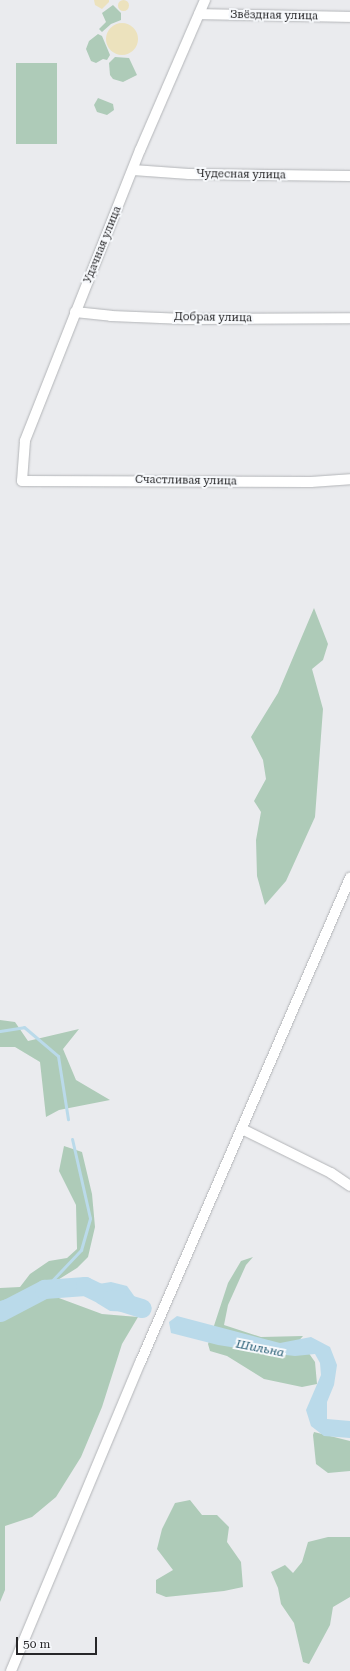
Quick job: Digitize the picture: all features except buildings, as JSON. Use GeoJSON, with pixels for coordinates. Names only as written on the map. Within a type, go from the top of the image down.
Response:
{"type":"FeatureCollection","features":[{"type":"Feature","properties":{"kind":"street","name":"Удачная улица"},"geometry":{"type":"LineString","coordinates":[[22,481],[25,441],[75,312],[205,0]]}},
{"type":"Feature","properties":{"kind":"street","name":"Звёздная улица"},"geometry":{"type":"LineString","coordinates":[[199,14],[350,17]]}},
{"type":"Feature","properties":{"kind":"street","name":"Чудесная улица"},"geometry":{"type":"LineString","coordinates":[[133,170],[188,174],[350,176]]}},
{"type":"Feature","properties":{"kind":"street","name":"Добрая улица"},"geometry":{"type":"LineString","coordinates":[[75,312],[111,316],[185,319],[350,318]]}},
{"type":"Feature","properties":{"kind":"street","name":"Счастливая улица"},"geometry":{"type":"LineString","coordinates":[[22,481],[310,482],[350,479]]}},
{"type":"Feature","properties":{"kind":"street"},"geometry":{"type":"LineString","coordinates":[[11,1671],[350,878]]}},
{"type":"Feature","properties":{"kind":"street"},"geometry":{"type":"LineString","coordinates":[[242,1129],[331,1173],[350,1186]]}},
{"type":"Feature","properties":{"kind":"green space"},"geometry":{"type":"Polygon","coordinates":[[[113,5],[121,13],[121,20],[111,24],[102,32],[99,29],[106,22],[102,13],[113,5]]]}},
{"type":"Feature","properties":{"kind":"green space"},"geometry":{"type":"Polygon","coordinates":[[[98,34],[102,36],[110,55],[107,60],[103,59],[96,63],[91,61],[86,49],[89,41],[98,34]]]}},
{"type":"Feature","properties":{"kind":"green space"},"geometry":{"type":"Polygon","coordinates":[[[115,57],[129,58],[137,75],[123,82],[113,79],[110,75],[109,63],[115,57]]]}},
{"type":"Feature","properties":{"kind":"green space"},"geometry":{"type":"Polygon","coordinates":[[[16,63],[57,63],[57,144],[16,144],[16,63]]]}},
{"type":"Feature","properties":{"kind":"green space"},"geometry":{"type":"Polygon","coordinates":[[[98,98],[113,104],[114,110],[107,115],[97,112],[94,105],[98,98]]]}},
{"type":"Feature","properties":{"kind":"green space"},"geometry":{"type":"Polygon","coordinates":[[[314,608],[328,644],[323,660],[312,669],[323,709],[315,817],[286,881],[265,905],[257,876],[256,840],[261,812],[254,801],[266,779],[263,760],[251,737],[278,693],[314,608]]]}},
{"type":"Feature","properties":{"kind":"green space"},"geometry":{"type":"Polygon","coordinates":[[[0,1020],[15,1022],[28,1041],[79,1029],[63,1049],[76,1080],[110,1100],[59,1110],[46,1117],[40,1062],[15,1047],[0,1047],[0,1020]]]}},
{"type":"Feature","properties":{"kind":"green space"},"geometry":{"type":"Polygon","coordinates":[[[64,1146],[82,1152],[92,1194],[95,1227],[88,1257],[77,1268],[40,1291],[102,1314],[138,1317],[122,1344],[102,1407],[81,1457],[56,1497],[32,1517],[5,1526],[5,1590],[0,1602],[0,1288],[20,1287],[30,1274],[49,1261],[67,1258],[77,1249],[76,1205],[59,1171],[64,1146]]]}},
{"type":"Feature","properties":{"kind":"green space"},"geometry":{"type":"Polygon","coordinates":[[[253,1257],[246,1265],[228,1305],[224,1325],[261,1337],[303,1336],[294,1346],[308,1352],[315,1362],[317,1384],[302,1387],[264,1379],[227,1356],[210,1351],[208,1344],[228,1283],[241,1261],[253,1257]]]}},
{"type":"Feature","properties":{"kind":"green space"},"geometry":{"type":"Polygon","coordinates":[[[314,1432],[350,1441],[350,1471],[328,1473],[316,1464],[314,1432]]]}},
{"type":"Feature","properties":{"kind":"green space"},"geometry":{"type":"Polygon","coordinates":[[[190,1500],[202,1515],[217,1515],[229,1527],[227,1542],[241,1562],[243,1587],[224,1591],[166,1597],[156,1593],[156,1580],[173,1570],[157,1549],[162,1529],[175,1503],[190,1500]]]}},
{"type":"Feature","properties":{"kind":"green space"},"geometry":{"type":"Polygon","coordinates":[[[328,1537],[350,1537],[350,1597],[333,1607],[330,1625],[309,1664],[303,1662],[294,1623],[281,1604],[278,1588],[271,1572],[285,1565],[293,1573],[302,1562],[308,1542],[328,1537]]]}},
{"type":"Feature","properties":{"kind":"sand"},"geometry":{"type":"Polygon","coordinates":[[[123,-1],[127,1],[129,5],[127,9],[123,11],[119,9],[117,5],[119,1],[123,-1]]]}},
{"type":"Feature","properties":{"kind":"sand"},"geometry":{"type":"Polygon","coordinates":[[[94,0],[109,0],[109,2],[102,9],[95,5],[94,0]]]}},
{"type":"Feature","properties":{"kind":"sand"},"geometry":{"type":"Polygon","coordinates":[[[119,23],[125,23],[135,30],[138,39],[137,45],[131,52],[125,55],[119,55],[109,48],[106,42],[106,36],[113,26],[119,23]]]}},
{"type":"Feature","properties":{"kind":"water"},"geometry":{"type":"Polygon","coordinates":[[[111,1282],[127,1286],[137,1300],[132,1312],[110,1311],[97,1303],[86,1286],[111,1282]]]}},
{"type":"Feature","properties":{"kind":"water"},"geometry":{"type":"Polygon","coordinates":[[[13,1297],[21,1305],[0,1316],[0,1301],[13,1297]]]}},
{"type":"Feature","properties":{"kind":"water"},"geometry":{"type":"Polygon","coordinates":[[[177,1316],[280,1343],[311,1337],[330,1347],[337,1365],[334,1385],[327,1402],[327,1419],[350,1421],[350,1438],[324,1436],[311,1426],[306,1410],[321,1375],[320,1363],[315,1354],[295,1356],[268,1353],[218,1345],[171,1333],[169,1322],[177,1316]]]}},
{"type":"Feature","properties":{"kind":"waterway"},"geometry":{"type":"LineString","coordinates":[[0,1031],[24,1027],[58,1056],[68,1119]]}},
{"type":"Feature","properties":{"kind":"waterway"},"geometry":{"type":"LineString","coordinates":[[44,1289],[81,1250],[90,1218],[72,1139]]}},
{"type":"Feature","properties":{"kind":"waterway","name":"Шильна"},"geometry":{"type":"LineString","coordinates":[[0,1312],[44,1289],[85,1286],[112,1299],[142,1308]]}}]}
